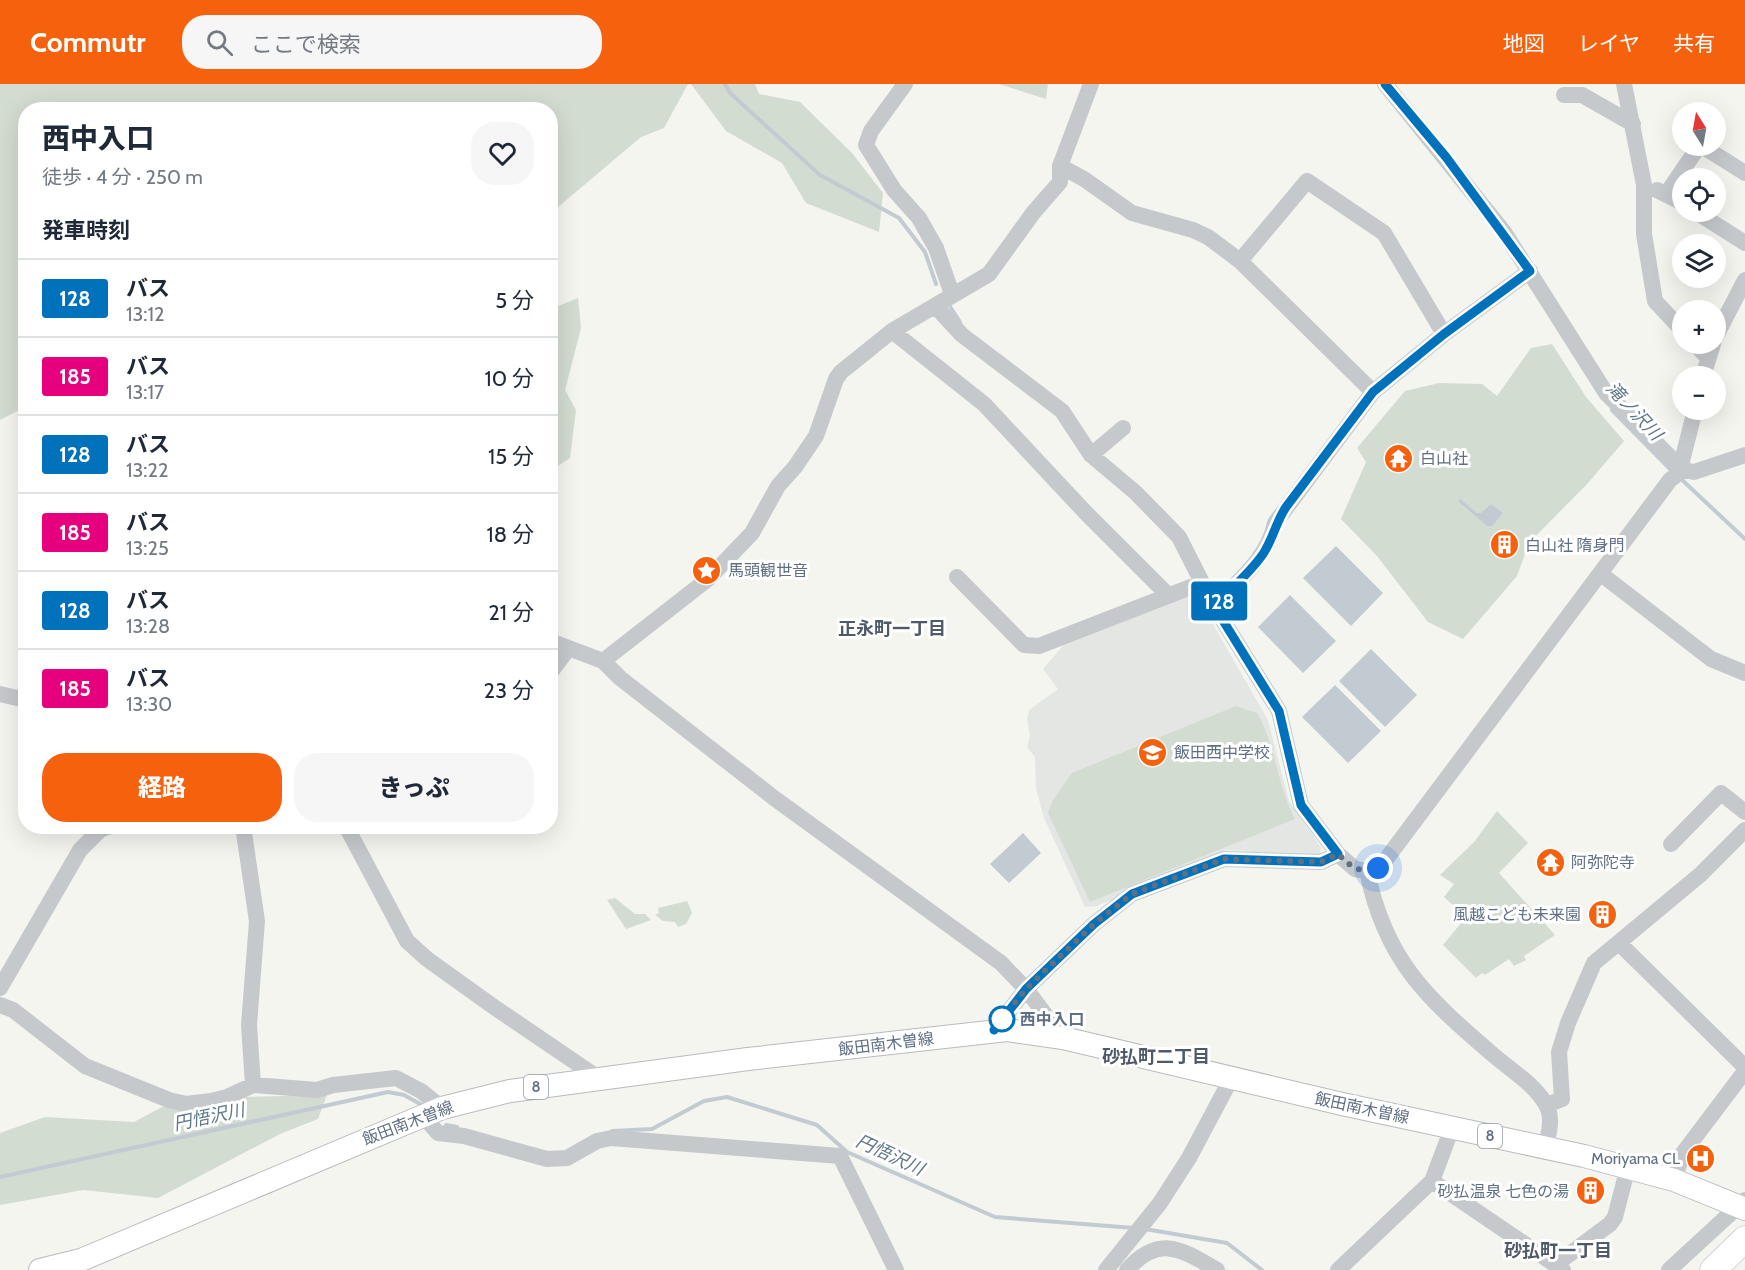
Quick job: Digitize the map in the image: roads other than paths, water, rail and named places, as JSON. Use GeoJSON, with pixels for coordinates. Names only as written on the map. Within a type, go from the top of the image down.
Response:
{"type":"FeatureCollection","features":[{"type":"Feature","properties":{"kind":"highway"},"geometry":{"type":"LineString","coordinates":[[1713,1270],[1745,1239]]}},
{"type":"Feature","properties":{"kind":"highway"},"geometry":{"type":"LineString","coordinates":[[1738,1270],[1745,1263]]}},
{"type":"Feature","properties":{"kind":"main road","name":"飯田南木曽線"},"geometry":{"type":"LineString","coordinates":[[40,1270],[81,1260],[114,1247],[432,1112],[510,1091],[994,1030],[1063,1038],[1231,1079],[1628,1167],[1674,1180],[1742,1205]]}},
{"type":"Feature","properties":{"kind":"street"},"geometry":{"type":"LineString","coordinates":[[906,84],[871,131],[866,145],[894,190],[919,218],[936,248],[951,294]]}},
{"type":"Feature","properties":{"kind":"street"},"geometry":{"type":"LineString","coordinates":[[603,661],[708,579],[752,533],[778,486],[795,468],[816,436],[836,379],[865,351],[892,331],[936,307],[951,294],[989,274],[1033,213],[1060,182],[1060,166],[1091,84]]}},
{"type":"Feature","properties":{"kind":"street"},"geometry":{"type":"LineString","coordinates":[[1385,84],[1446,157],[1530,271],[1606,393],[1678,474]]}},
{"type":"Feature","properties":{"kind":"street"},"geometry":{"type":"LineString","coordinates":[[1624,84],[1634,124],[1644,185],[1644,234],[1655,301],[1672,319]]}},
{"type":"Feature","properties":{"kind":"street"},"geometry":{"type":"LineString","coordinates":[[1564,95],[1582,95],[1634,124]]}},
{"type":"Feature","properties":{"kind":"street"},"geometry":{"type":"LineString","coordinates":[[1667,194],[1694,156]]}},
{"type":"Feature","properties":{"kind":"street"},"geometry":{"type":"LineString","coordinates":[[1717,156],[1745,173]]}},
{"type":"Feature","properties":{"kind":"street"},"geometry":{"type":"LineString","coordinates":[[1060,166],[1084,179],[1132,213],[1193,230],[1208,237],[1240,261],[1373,392]]}},
{"type":"Feature","properties":{"kind":"street"},"geometry":{"type":"LineString","coordinates":[[1240,261],[1307,181],[1384,233],[1444,334]]}},
{"type":"Feature","properties":{"kind":"street"},"geometry":{"type":"LineString","coordinates":[[1644,185],[1672,197]]}},
{"type":"Feature","properties":{"kind":"street"},"geometry":{"type":"LineString","coordinates":[[1712,222],[1745,243]]}},
{"type":"Feature","properties":{"kind":"street"},"geometry":{"type":"LineString","coordinates":[[1214,606],[1262,556],[1272,539],[1275,523],[1373,392],[1444,334],[1530,271]]}},
{"type":"Feature","properties":{"kind":"street"},"geometry":{"type":"LineString","coordinates":[[1726,317],[1745,280]]}},
{"type":"Feature","properties":{"kind":"street"},"geometry":{"type":"LineString","coordinates":[[936,307],[962,335],[1062,411],[1091,455],[1136,493],[1179,537],[1214,606],[1279,711],[1301,805],[1338,854],[1355,869],[1367,871],[1384,862],[1678,474],[1692,420]]}},
{"type":"Feature","properties":{"kind":"street"},"geometry":{"type":"LineString","coordinates":[[892,331],[984,404],[1085,512],[1168,595]]}},
{"type":"Feature","properties":{"kind":"street"},"geometry":{"type":"LineString","coordinates":[[1091,455],[1123,428]]}},
{"type":"Feature","properties":{"kind":"street"},"geometry":{"type":"LineString","coordinates":[[1678,474],[1694,472],[1745,455]]}},
{"type":"Feature","properties":{"kind":"street"},"geometry":{"type":"LineString","coordinates":[[1601,574],[1711,659],[1745,673]]}},
{"type":"Feature","properties":{"kind":"street"},"geometry":{"type":"LineString","coordinates":[[957,577],[1024,645],[1039,646],[1201,583]]}},
{"type":"Feature","properties":{"kind":"street"},"geometry":{"type":"LineString","coordinates":[[558,644],[603,661],[620,678],[774,798],[1001,963],[1026,989],[1063,1038]]}},
{"type":"Feature","properties":{"kind":"street"},"geometry":{"type":"LineString","coordinates":[[558,662],[569,648]]}},
{"type":"Feature","properties":{"kind":"street"},"geometry":{"type":"LineString","coordinates":[[0,694],[18,698]]}},
{"type":"Feature","properties":{"kind":"street"},"geometry":{"type":"LineString","coordinates":[[1671,844],[1720,793],[1745,812]]}},
{"type":"Feature","properties":{"kind":"street"},"geometry":{"type":"LineString","coordinates":[[1547,1105],[1562,1099],[1559,1052],[1568,1023],[1594,963],[1620,944],[1733,845],[1745,830]]}},
{"type":"Feature","properties":{"kind":"street"},"geometry":{"type":"LineString","coordinates":[[0,988],[80,850],[96,834]]}},
{"type":"Feature","properties":{"kind":"street"},"geometry":{"type":"LineString","coordinates":[[244,834],[257,921],[249,1025],[253,1085]]}},
{"type":"Feature","properties":{"kind":"street"},"geometry":{"type":"LineString","coordinates":[[350,834],[407,941],[427,959],[600,1079]]}},
{"type":"Feature","properties":{"kind":"street"},"geometry":{"type":"LineString","coordinates":[[994,1030],[1026,989],[1094,924],[1132,894],[1224,859],[1321,862],[1338,854]]}},
{"type":"Feature","properties":{"kind":"street"},"geometry":{"type":"LineString","coordinates":[[1367,871],[1384,931],[1391,947],[1414,979],[1454,1022],[1535,1090],[1547,1105],[1550,1122],[1545,1148]]}},
{"type":"Feature","properties":{"kind":"street"},"geometry":{"type":"LineString","coordinates":[[1620,944],[1745,1069],[1683,1153],[1674,1180]]}},
{"type":"Feature","properties":{"kind":"street"},"geometry":{"type":"LineString","coordinates":[[0,1005],[13,1010],[85,1066],[169,1100],[186,1104],[227,1097],[253,1085],[317,1090],[333,1085],[396,1078],[421,1091],[432,1112],[438,1133],[464,1136],[547,1158],[567,1158],[597,1141],[611,1138],[840,1156],[896,1270]]}},
{"type":"Feature","properties":{"kind":"street"},"geometry":{"type":"LineString","coordinates":[[1106,1270],[1143,1224],[1189,1158],[1231,1079]]}},
{"type":"Feature","properties":{"kind":"street"},"geometry":{"type":"LineString","coordinates":[[1338,1270],[1432,1181],[1452,1128]]}},
{"type":"Feature","properties":{"kind":"street"},"geometry":{"type":"LineString","coordinates":[[1432,1181],[1559,1267],[1610,1224],[1615,1217],[1628,1167]]}},
{"type":"Feature","properties":{"kind":"street"},"geometry":{"type":"LineString","coordinates":[[1669,1270],[1742,1205]]}},
{"type":"Feature","properties":{"kind":"street"},"geometry":{"type":"LineString","coordinates":[[1127,1270],[1144,1252],[1159,1248],[1170,1248],[1193,1256],[1217,1270]]}},
{"type":"Feature","properties":{"kind":"waterway"},"geometry":{"type":"LineString","coordinates":[[725,84],[730,93],[820,175],[899,218],[925,252],[936,284]]}},
{"type":"Feature","properties":{"kind":"waterway"},"geometry":{"type":"LineString","coordinates":[[949,305],[960,322]]}},
{"type":"Feature","properties":{"kind":"waterway","name":"滝ノ沢川"},"geometry":{"type":"LineString","coordinates":[[1612,410],[1672,471]]}},
{"type":"Feature","properties":{"kind":"waterway","name":"滝ノ沢川"},"geometry":{"type":"LineString","coordinates":[[1680,478],[1745,539]]}},
{"type":"Feature","properties":{"kind":"waterway","name":"円悟沢川"},"geometry":{"type":"LineString","coordinates":[[0,1177],[388,1092],[404,1095],[422,1105]]}},
{"type":"Feature","properties":{"kind":"waterway","name":"円悟沢川"},"geometry":{"type":"LineString","coordinates":[[612,1131],[652,1129],[704,1101],[727,1097],[817,1125],[847,1152],[995,1217],[1134,1228]]}},
{"type":"Feature","properties":{"kind":"waterway","name":"円悟沢川"},"geometry":{"type":"LineString","coordinates":[[446,1125],[457,1127]]}},
{"type":"Feature","properties":{"kind":"waterway","name":"円悟沢川"},"geometry":{"type":"LineString","coordinates":[[1145,1229],[1227,1243],[1262,1270]]}},
{"type":"Feature","properties":{"kind":"place","name":"白山社"},"geometry":{"type":"Point","coordinates":[1399,458]}},
{"type":"Feature","properties":{"kind":"place","name":"白山社 隋身門"},"geometry":{"type":"Point","coordinates":[1504,545]}},
{"type":"Feature","properties":{"kind":"place","name":"馬頭観世音"},"geometry":{"type":"Point","coordinates":[707,570]}},
{"type":"Feature","properties":{"kind":"place","name":"飯田西中学校"},"geometry":{"type":"Point","coordinates":[1153,752]}},
{"type":"Feature","properties":{"kind":"place","name":"阿弥陀寺"},"geometry":{"type":"Point","coordinates":[1550,862]}},
{"type":"Feature","properties":{"kind":"place","name":"風越こども未来園"},"geometry":{"type":"Point","coordinates":[1602,914]}},
{"type":"Feature","properties":{"kind":"place","name":"西中入口"},"geometry":{"type":"Point","coordinates":[1002,1019]}},
{"type":"Feature","properties":{"kind":"place","name":"Moriyama CL"},"geometry":{"type":"Point","coordinates":[1701,1158]}},
{"type":"Feature","properties":{"kind":"place","name":"砂払温泉 七色の湯"},"geometry":{"type":"Point","coordinates":[1590,1191]}},
{"type":"Feature","properties":{"kind":"district","name":"正永町一丁目"},"geometry":{"type":"Point","coordinates":[892,629]}},
{"type":"Feature","properties":{"kind":"district","name":"砂払町二丁目"},"geometry":{"type":"Point","coordinates":[1156,1057]}},
{"type":"Feature","properties":{"kind":"district","name":"砂払町一丁目"},"geometry":{"type":"Point","coordinates":[1558,1251]}}]}
